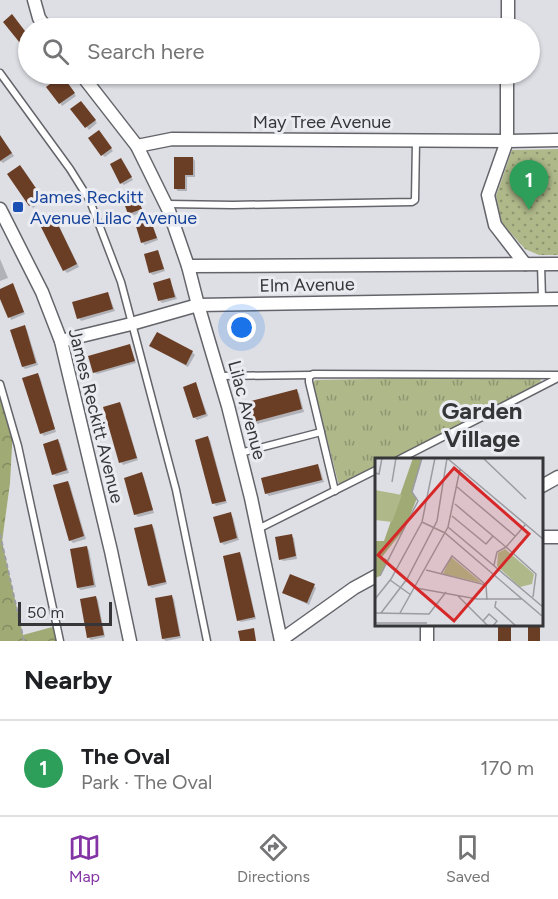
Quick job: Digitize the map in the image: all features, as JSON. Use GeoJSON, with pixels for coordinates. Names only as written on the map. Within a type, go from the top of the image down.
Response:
{"type":"FeatureCollection","features":[{"type":"Feature","properties":{"kind":"street"},"geometry":{"type":"LineString","coordinates":[[34,0],[39,18]]}},
{"type":"Feature","properties":{"kind":"street"},"geometry":{"type":"LineString","coordinates":[[508,0],[508,18]]}},
{"type":"Feature","properties":{"kind":"street","name":"Lilac Avenue"},"geometry":{"type":"LineString","coordinates":[[89,84],[137,146],[166,204],[188,266],[240,453],[281,641]]}},
{"type":"Feature","properties":{"kind":"street"},"geometry":{"type":"LineString","coordinates":[[507,84],[507,141],[488,195],[495,225],[525,264]]}},
{"type":"Feature","properties":{"kind":"street","name":"May Tree Avenue"},"geometry":{"type":"LineString","coordinates":[[137,146],[172,139],[558,140]]}},
{"type":"Feature","properties":{"kind":"street","name":"James Reckitt Avenue"},"geometry":{"type":"LineString","coordinates":[[0,209],[42,292],[61,341],[130,641]]}},
{"type":"Feature","properties":{"kind":"street","name":"Elm Avenue"},"geometry":{"type":"LineString","coordinates":[[188,266],[558,264]]}},
{"type":"Feature","properties":{"kind":"street","name":"Elm Avenue"},"geometry":{"type":"LineString","coordinates":[[61,341],[131,324],[198,304],[558,299]]}},
{"type":"Feature","properties":{"kind":"street"},"geometry":{"type":"LineString","coordinates":[[543,485],[558,477]]}},
{"type":"Feature","properties":{"kind":"street"},"geometry":{"type":"LineString","coordinates":[[281,641],[354,588],[375,577]]}},
{"type":"Feature","properties":{"kind":"lane"},"geometry":{"type":"LineString","coordinates":[[0,73],[70,169],[90,201],[121,282],[176,490],[207,641]]}},
{"type":"Feature","properties":{"kind":"lane"},"geometry":{"type":"LineString","coordinates":[[166,204],[412,202],[415,200],[416,141]]}},
{"type":"Feature","properties":{"kind":"lane"},"geometry":{"type":"LineString","coordinates":[[541,264],[542,299]]}},
{"type":"Feature","properties":{"kind":"lane"},"geometry":{"type":"LineString","coordinates":[[219,376],[319,373],[558,376]]}},
{"type":"Feature","properties":{"kind":"lane"},"geometry":{"type":"LineString","coordinates":[[311,375],[309,382],[335,491]]}},
{"type":"Feature","properties":{"kind":"lane"},"geometry":{"type":"LineString","coordinates":[[400,458],[558,376]]}},
{"type":"Feature","properties":{"kind":"lane"},"geometry":{"type":"LineString","coordinates":[[0,384],[18,446],[60,641]]}},
{"type":"Feature","properties":{"kind":"lane"},"geometry":{"type":"LineString","coordinates":[[240,453],[321,432]]}},
{"type":"Feature","properties":{"kind":"lane"},"geometry":{"type":"LineString","coordinates":[[258,529],[375,471]]}},
{"type":"Feature","properties":{"kind":"path"},"geometry":{"type":"LineString","coordinates":[[0,534],[24,641]]}},
{"type":"Feature","properties":{"kind":"green space"},"geometry":{"type":"Polygon","coordinates":[[[558,149],[558,255],[539,255],[525,249],[502,223],[496,196],[512,150],[558,149]]]}},
{"type":"Feature","properties":{"kind":"green space"},"geometry":{"type":"Polygon","coordinates":[[[532,376],[540,377],[541,382],[537,387],[395,458],[375,458],[375,468],[340,485],[313,384],[315,380],[532,376]]]}},
{"type":"Feature","properties":{"kind":"green space"},"geometry":{"type":"Polygon","coordinates":[[[0,384],[13,428],[10,483],[2,542],[23,635],[56,626],[60,641],[0,641],[0,384]]]}},
{"type":"Feature","properties":{"kind":"building"},"geometry":{"type":"Polygon","coordinates":[[[12,14],[18,22],[18,41],[3,22],[12,14]]]}},
{"type":"Feature","properties":{"kind":"building"},"geometry":{"type":"Polygon","coordinates":[[[50,84],[68,84],[75,93],[59,104],[46,87],[50,84]]]}},
{"type":"Feature","properties":{"kind":"building"},"geometry":{"type":"Polygon","coordinates":[[[81,101],[96,120],[85,128],[70,109],[81,101]]]}},
{"type":"Feature","properties":{"kind":"building"},"geometry":{"type":"Polygon","coordinates":[[[99,130],[112,148],[101,156],[88,138],[99,130]]]}},
{"type":"Feature","properties":{"kind":"building"},"geometry":{"type":"Polygon","coordinates":[[[0,135],[12,153],[0,161],[0,135]]]}},
{"type":"Feature","properties":{"kind":"building"},"geometry":{"type":"Polygon","coordinates":[[[174,157],[193,157],[193,175],[185,175],[185,189],[174,189],[174,157]]]}},
{"type":"Feature","properties":{"kind":"building"},"geometry":{"type":"Polygon","coordinates":[[[121,158],[132,177],[120,184],[110,164],[121,158]]]}},
{"type":"Feature","properties":{"kind":"building"},"geometry":{"type":"Polygon","coordinates":[[[20,165],[42,197],[29,206],[7,174],[20,165]]]}},
{"type":"Feature","properties":{"kind":"building"},"geometry":{"type":"Polygon","coordinates":[[[135,190],[142,209],[128,214],[121,195],[135,190]]]}},
{"type":"Feature","properties":{"kind":"building"},"geometry":{"type":"Polygon","coordinates":[[[52,212],[77,264],[63,271],[37,219],[52,212]]]}},
{"type":"Feature","properties":{"kind":"building"},"geometry":{"type":"Polygon","coordinates":[[[150,218],[157,238],[141,243],[135,223],[150,218]]]}},
{"type":"Feature","properties":{"kind":"building"},"geometry":{"type":"Polygon","coordinates":[[[158,250],[164,269],[149,273],[144,254],[158,250]]]}},
{"type":"Feature","properties":{"kind":"building"},"geometry":{"type":"Polygon","coordinates":[[[170,278],[175,297],[158,301],[153,283],[170,278]]]}},
{"type":"Feature","properties":{"kind":"building"},"geometry":{"type":"Polygon","coordinates":[[[13,283],[24,312],[8,318],[0,299],[0,289],[13,283]]]}},
{"type":"Feature","properties":{"kind":"building"},"geometry":{"type":"Polygon","coordinates":[[[108,292],[113,309],[77,319],[72,302],[108,292]]]}},
{"type":"Feature","properties":{"kind":"building"},"geometry":{"type":"Polygon","coordinates":[[[25,325],[36,363],[22,367],[10,330],[25,325]]]}},
{"type":"Feature","properties":{"kind":"building"},"geometry":{"type":"Polygon","coordinates":[[[157,332],[193,351],[186,365],[149,346],[157,332]]]}},
{"type":"Feature","properties":{"kind":"building"},"geometry":{"type":"Polygon","coordinates":[[[130,344],[135,361],[93,373],[88,356],[130,344]]]}},
{"type":"Feature","properties":{"kind":"building"},"geometry":{"type":"Polygon","coordinates":[[[38,373],[55,429],[40,434],[22,378],[38,373]]]}},
{"type":"Feature","properties":{"kind":"building"},"geometry":{"type":"Polygon","coordinates":[[[196,382],[206,414],[193,418],[183,387],[196,382]]]}},
{"type":"Feature","properties":{"kind":"building"},"geometry":{"type":"Polygon","coordinates":[[[297,389],[302,409],[246,424],[240,404],[297,389]]]}},
{"type":"Feature","properties":{"kind":"building"},"geometry":{"type":"Polygon","coordinates":[[[120,402],[137,458],[119,463],[103,407],[120,402]]]}},
{"type":"Feature","properties":{"kind":"building"},"geometry":{"type":"Polygon","coordinates":[[[208,436],[226,501],[212,504],[195,440],[208,436]]]}},
{"type":"Feature","properties":{"kind":"building"},"geometry":{"type":"Polygon","coordinates":[[[58,439],[67,470],[52,475],[43,444],[58,439]]]}},
{"type":"Feature","properties":{"kind":"building"},"geometry":{"type":"Polygon","coordinates":[[[318,464],[322,480],[265,494],[261,478],[318,464]]]}},
{"type":"Feature","properties":{"kind":"building"},"geometry":{"type":"Polygon","coordinates":[[[142,472],[153,510],[134,515],[124,478],[142,472]]]}},
{"type":"Feature","properties":{"kind":"building"},"geometry":{"type":"Polygon","coordinates":[[[68,481],[84,536],[69,541],[53,485],[68,481]]]}},
{"type":"Feature","properties":{"kind":"building"},"geometry":{"type":"Polygon","coordinates":[[[231,512],[237,538],[220,543],[213,517],[231,512]]]}},
{"type":"Feature","properties":{"kind":"building"},"geometry":{"type":"Polygon","coordinates":[[[152,524],[166,582],[148,586],[134,528],[152,524]]]}},
{"type":"Feature","properties":{"kind":"building"},"geometry":{"type":"Polygon","coordinates":[[[292,534],[296,556],[279,560],[275,537],[292,534]]]}},
{"type":"Feature","properties":{"kind":"building"},"geometry":{"type":"Polygon","coordinates":[[[87,546],[94,585],[77,588],[70,549],[87,546]]]}},
{"type":"Feature","properties":{"kind":"building"},"geometry":{"type":"Polygon","coordinates":[[[240,552],[255,617],[237,621],[223,556],[240,552]]]}},
{"type":"Feature","properties":{"kind":"building"},"geometry":{"type":"Polygon","coordinates":[[[290,574],[315,584],[307,603],[282,593],[290,574]]]}},
{"type":"Feature","properties":{"kind":"building"},"geometry":{"type":"Polygon","coordinates":[[[172,595],[180,636],[162,639],[155,598],[172,595]]]}},
{"type":"Feature","properties":{"kind":"building"},"geometry":{"type":"Polygon","coordinates":[[[96,596],[104,635],[87,638],[80,599],[96,596]]]}},
{"type":"Feature","properties":{"kind":"building"},"geometry":{"type":"Polygon","coordinates":[[[498,626],[511,626],[511,641],[498,641],[498,626]]]}},
{"type":"Feature","properties":{"kind":"building"},"geometry":{"type":"Polygon","coordinates":[[[528,626],[540,626],[540,641],[528,641],[528,626]]]}},
{"type":"Feature","properties":{"kind":"building"},"geometry":{"type":"Polygon","coordinates":[[[254,628],[256,641],[240,641],[238,631],[254,628]]]}},
{"type":"Feature","properties":{"kind":"place","name":"James Reckitt Avenue Lilac Avenue"},"geometry":{"type":"Point","coordinates":[18,207]}},
{"type":"Feature","properties":{"kind":"place","name":"The Oval"},"geometry":{"type":"Point","coordinates":[529,210]}},
{"type":"Feature","properties":{"kind":"district","name":"Garden Village"},"geometry":{"type":"Point","coordinates":[482,424]}}]}
